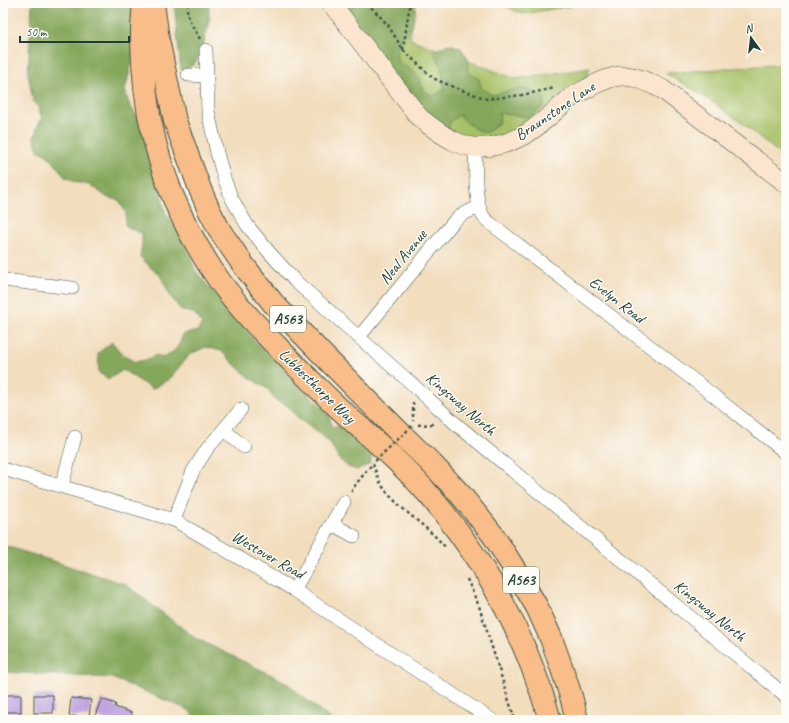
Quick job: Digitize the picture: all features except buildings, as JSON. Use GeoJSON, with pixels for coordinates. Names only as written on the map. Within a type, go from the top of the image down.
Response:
{"type":"FeatureCollection","features":[{"type":"Feature","properties":{"kind":"highway","name":"Lubbesthorpe Way"},"geometry":{"type":"LineString","coordinates":[[144,3],[142,45],[143,71],[152,130],[162,168],[171,193],[195,242],[222,285],[244,311],[324,394],[406,469],[453,523],[472,549],[508,611],[531,661],[550,720]]}},
{"type":"Feature","properties":{"kind":"highway","name":"Lubbesthorpe Way"},"geometry":{"type":"LineString","coordinates":[[153,3],[158,39],[174,121],[197,182],[220,231],[244,266],[278,309],[429,461],[461,495],[492,535],[537,607],[561,666],[577,720]]}},
{"type":"Feature","properties":{"kind":"street","name":"Braunstone Lane"},"geometry":{"type":"LineString","coordinates":[[332,3],[419,117],[436,131],[455,142],[475,147],[497,145],[515,140],[532,130],[571,98],[585,89],[602,81],[623,76],[641,79],[662,89],[786,183]]}},
{"type":"Feature","properties":{"kind":"street","name":"Kingsway North"},"geometry":{"type":"LineString","coordinates":[[206,50],[208,111],[217,153],[232,199],[247,225],[295,281],[456,424],[786,696]]}},
{"type":"Feature","properties":{"kind":"street"},"geometry":{"type":"LineString","coordinates":[[188,75],[207,76]]}},
{"type":"Feature","properties":{"kind":"street","name":"Evelyn Road"},"geometry":{"type":"LineString","coordinates":[[475,147],[479,207],[483,216],[490,223],[786,453]]}},
{"type":"Feature","properties":{"kind":"street","name":"Neal Avenue"},"geometry":{"type":"LineString","coordinates":[[359,337],[455,220],[463,214],[479,207]]}},
{"type":"Feature","properties":{"kind":"street"},"geometry":{"type":"LineString","coordinates":[[3,280],[72,288]]}},
{"type":"Feature","properties":{"kind":"street"},"geometry":{"type":"LineString","coordinates":[[174,520],[193,471],[207,449],[241,409]]}},
{"type":"Feature","properties":{"kind":"street"},"geometry":{"type":"LineString","coordinates":[[224,430],[244,447]]}},
{"type":"Feature","properties":{"kind":"street"},"geometry":{"type":"LineString","coordinates":[[62,485],[75,437]]}},
{"type":"Feature","properties":{"kind":"street","name":"Westover Road"},"geometry":{"type":"LineString","coordinates":[[3,468],[174,520],[294,590],[492,720]]}},
{"type":"Feature","properties":{"kind":"street"},"geometry":{"type":"LineString","coordinates":[[294,590],[344,502]]}},
{"type":"Feature","properties":{"kind":"street"},"geometry":{"type":"LineString","coordinates":[[332,524],[354,536]]}},
{"type":"Feature","properties":{"kind":"path"},"geometry":{"type":"LineString","coordinates":[[188,3],[186,11],[206,50]]}},
{"type":"Feature","properties":{"kind":"path"},"geometry":{"type":"LineString","coordinates":[[367,3],[388,26],[403,50],[433,78],[453,87],[487,99],[522,95],[557,87]]}},
{"type":"Feature","properties":{"kind":"path"},"geometry":{"type":"LineString","coordinates":[[403,50],[410,3]]}},
{"type":"Feature","properties":{"kind":"path"},"geometry":{"type":"LineString","coordinates":[[344,502],[374,462],[413,425]]}},
{"type":"Feature","properties":{"kind":"path"},"geometry":{"type":"LineString","coordinates":[[374,462],[377,476],[382,486],[394,500],[438,538],[448,550]]}},
{"type":"Feature","properties":{"kind":"path"},"geometry":{"type":"LineString","coordinates":[[465,576],[479,606],[515,720]]}},
{"type":"Feature","properties":{"kind":"green space"},"geometry":{"type":"Polygon","coordinates":[[[32,3],[131,3],[134,27],[133,58],[125,90],[129,104],[139,120],[166,214],[178,231],[190,255],[195,270],[234,313],[265,352],[280,362],[288,376],[329,414],[332,427],[347,425],[373,453],[370,464],[357,470],[348,467],[339,459],[332,446],[322,435],[298,418],[288,406],[275,400],[268,389],[253,380],[221,351],[206,347],[190,354],[169,379],[152,389],[123,370],[109,379],[99,373],[98,353],[112,342],[123,355],[135,362],[157,355],[163,358],[176,349],[183,334],[198,331],[202,323],[194,313],[182,311],[171,297],[160,275],[140,257],[142,233],[125,225],[126,213],[119,200],[108,198],[90,185],[74,182],[65,177],[47,155],[38,150],[34,138],[38,125],[42,119],[39,108],[33,101],[28,73],[32,3]]]}},
{"type":"Feature","properties":{"kind":"green space"},"geometry":{"type":"Polygon","coordinates":[[[174,3],[210,3],[207,30],[199,57],[192,66],[181,70],[180,62],[174,3]]]}},
{"type":"Feature","properties":{"kind":"green space"},"geometry":{"type":"Polygon","coordinates":[[[336,3],[414,3],[410,39],[516,79],[590,68],[585,78],[561,94],[526,126],[493,139],[469,138],[451,131],[336,3]]]}},
{"type":"Feature","properties":{"kind":"green space"},"geometry":{"type":"Polygon","coordinates":[[[337,3],[416,3],[412,27],[402,37],[397,51],[397,61],[414,72],[420,80],[423,90],[433,96],[444,90],[442,69],[433,51],[449,44],[461,48],[469,61],[467,71],[479,79],[482,89],[492,95],[515,89],[529,89],[545,99],[543,107],[529,117],[499,113],[500,122],[486,133],[473,128],[459,115],[451,121],[448,130],[428,119],[337,3]]]}},
{"type":"Feature","properties":{"kind":"green space"},"geometry":{"type":"Polygon","coordinates":[[[498,3],[572,3],[571,6],[523,14],[498,3]]]}},
{"type":"Feature","properties":{"kind":"green space"},"geometry":{"type":"Polygon","coordinates":[[[786,64],[786,160],[741,122],[699,93],[665,73],[786,64]]]}},
{"type":"Feature","properties":{"kind":"green space"},"geometry":{"type":"Polygon","coordinates":[[[3,545],[125,584],[195,638],[284,681],[333,720],[196,720],[189,710],[112,678],[3,672],[3,545]]]}}]}
